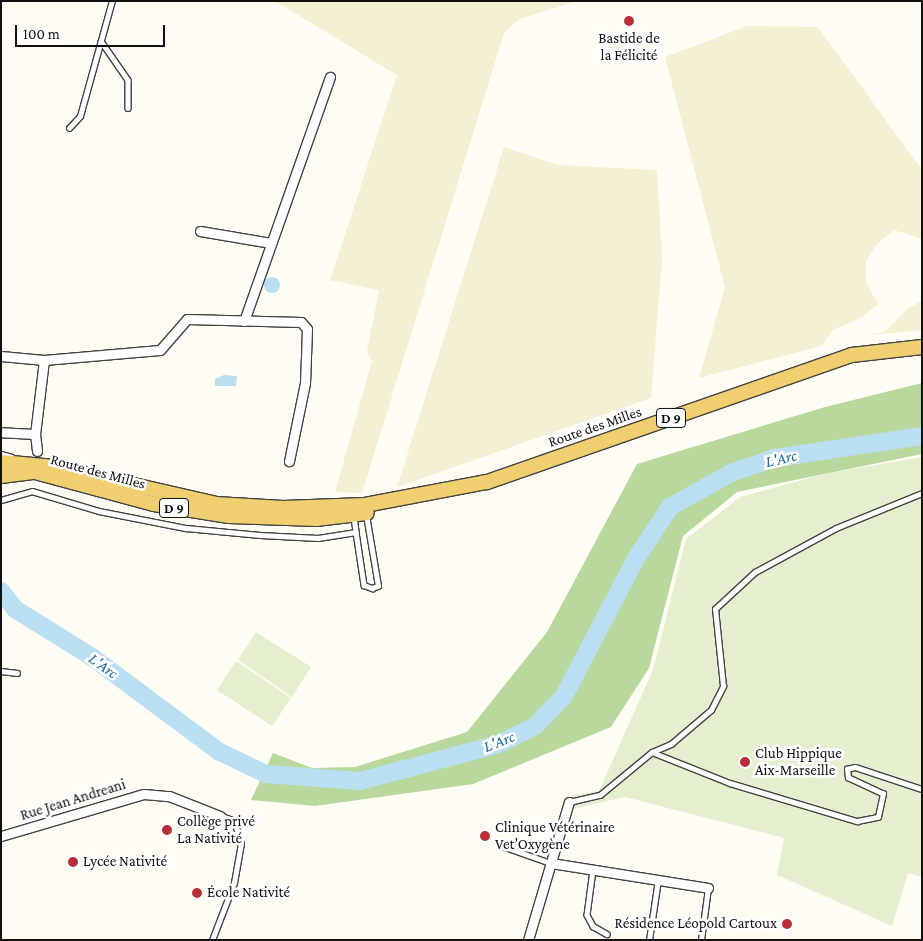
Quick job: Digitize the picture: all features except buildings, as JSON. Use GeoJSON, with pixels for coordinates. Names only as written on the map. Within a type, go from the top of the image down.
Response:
{"type":"FeatureCollection","features":[{"type":"Feature","properties":{"kind":"main road","name":"Route des Milles"},"geometry":{"type":"LineString","coordinates":[[1,476],[35,472],[154,504],[229,516],[316,519],[487,482],[852,355],[922,347]]}},
{"type":"Feature","properties":{"kind":"main road","name":"Route des Milles"},"geometry":{"type":"LineString","coordinates":[[1,462],[55,467],[216,504],[359,510]]}},
{"type":"Feature","properties":{"kind":"street"},"geometry":{"type":"LineString","coordinates":[[244,321],[330,77]]}},
{"type":"Feature","properties":{"kind":"street"},"geometry":{"type":"LineString","coordinates":[[200,231],[271,243]]}},
{"type":"Feature","properties":{"kind":"street"},"geometry":{"type":"LineString","coordinates":[[1,356],[44,360],[160,350],[187,319],[301,322],[307,329],[305,384],[289,460]]}},
{"type":"Feature","properties":{"kind":"street"},"geometry":{"type":"LineString","coordinates":[[37,451],[35,434],[44,360]]}},
{"type":"Feature","properties":{"kind":"street"},"geometry":{"type":"LineString","coordinates":[[1,432],[35,434]]}},
{"type":"Feature","properties":{"kind":"street","name":"Rue Jean Andreani"},"geometry":{"type":"LineString","coordinates":[[1,836],[144,794],[169,796],[220,816]]}},
{"type":"Feature","properties":{"kind":"street"},"geometry":{"type":"LineString","coordinates":[[528,940],[569,802]]}},
{"type":"Feature","properties":{"kind":"street"},"geometry":{"type":"LineString","coordinates":[[550,863],[708,888]]}},
{"type":"Feature","properties":{"kind":"lane"},"geometry":{"type":"LineString","coordinates":[[69,128],[80,116],[112,1]]}},
{"type":"Feature","properties":{"kind":"lane"},"geometry":{"type":"LineString","coordinates":[[101,41],[128,80],[128,108]]}},
{"type":"Feature","properties":{"kind":"lane"},"geometry":{"type":"LineString","coordinates":[[1,454],[55,467]]}},
{"type":"Feature","properties":{"kind":"lane"},"geometry":{"type":"LineString","coordinates":[[1,500],[32,491],[99,511],[186,528],[318,538],[356,532]]}},
{"type":"Feature","properties":{"kind":"lane"},"geometry":{"type":"LineString","coordinates":[[569,802],[600,795],[652,752],[671,744],[711,710],[723,686],[716,609],[755,572],[836,528],[922,493]]}},
{"type":"Feature","properties":{"kind":"lane"},"geometry":{"type":"LineString","coordinates":[[359,510],[378,586],[372,588],[364,585],[356,532],[359,510]]}},
{"type":"Feature","properties":{"kind":"lane"},"geometry":{"type":"LineString","coordinates":[[1,671],[17,672]]}},
{"type":"Feature","properties":{"kind":"lane"},"geometry":{"type":"LineString","coordinates":[[652,752],[730,783],[857,821],[878,817],[883,794],[848,778],[847,769],[855,766],[922,789]]}},
{"type":"Feature","properties":{"kind":"lane","name":"Rue Jean Andreani"},"geometry":{"type":"LineString","coordinates":[[212,940],[234,883],[241,844],[234,821],[220,816]]}},
{"type":"Feature","properties":{"kind":"lane"},"geometry":{"type":"LineString","coordinates":[[505,847],[550,863]]}},
{"type":"Feature","properties":{"kind":"lane"},"geometry":{"type":"LineString","coordinates":[[593,870],[587,915],[593,926],[607,934]]}},
{"type":"Feature","properties":{"kind":"lane"},"geometry":{"type":"LineString","coordinates":[[649,940],[658,880]]}},
{"type":"Feature","properties":{"kind":"lane"},"geometry":{"type":"LineString","coordinates":[[701,940],[708,888]]}},
{"type":"Feature","properties":{"kind":"shaded area"},"geometry":{"type":"Polygon","coordinates":[[[275,1],[576,1],[520,19],[504,33],[362,493],[335,492],[372,361],[367,352],[379,290],[330,280],[397,75],[275,1]]]}},
{"type":"Feature","properties":{"kind":"shaded area"},"geometry":{"type":"Polygon","coordinates":[[[747,26],[818,27],[922,170],[922,239],[894,230],[878,243],[866,260],[866,282],[878,304],[861,318],[833,330],[822,346],[699,378],[725,287],[665,57],[747,26]]]}},
{"type":"Feature","properties":{"kind":"shaded area"},"geometry":{"type":"Polygon","coordinates":[[[504,147],[558,165],[657,170],[662,259],[651,398],[397,487],[504,147]]]}},
{"type":"Feature","properties":{"kind":"shaded area"},"geometry":{"type":"Polygon","coordinates":[[[922,301],[922,330],[871,335],[886,331],[908,308],[922,301]]]}},
{"type":"Feature","properties":{"kind":"green space"},"geometry":{"type":"Polygon","coordinates":[[[922,383],[922,454],[737,492],[683,536],[649,668],[611,727],[473,784],[315,806],[251,800],[273,753],[312,768],[355,767],[467,732],[547,632],[637,464],[825,407],[922,383]]]}},
{"type":"Feature","properties":{"kind":"green space"},"geometry":{"type":"Polygon","coordinates":[[[922,457],[922,877],[908,873],[892,926],[777,875],[784,838],[625,797],[573,809],[574,795],[599,791],[653,670],[686,539],[740,497],[824,474],[922,457]]]}},
{"type":"Feature","properties":{"kind":"green space"},"geometry":{"type":"Polygon","coordinates":[[[256,632],[311,667],[292,697],[238,660],[256,632]]]}},
{"type":"Feature","properties":{"kind":"green space"},"geometry":{"type":"Polygon","coordinates":[[[236,661],[291,698],[272,726],[217,690],[236,661]]]}},
{"type":"Feature","properties":{"kind":"water"},"geometry":{"type":"Polygon","coordinates":[[[269,277],[275,277],[280,282],[278,291],[269,293],[264,288],[264,282],[269,277]]]}},
{"type":"Feature","properties":{"kind":"water"},"geometry":{"type":"Polygon","coordinates":[[[224,375],[237,376],[236,386],[215,386],[215,379],[224,375]]]}},
{"type":"Feature","properties":{"kind":"waterway","name":"L'Arc"},"geometry":{"type":"LineString","coordinates":[[1,591],[15,609],[92,657],[218,751],[266,774],[360,781],[499,744],[535,726],[564,696],[635,560],[670,507],[733,472],[775,458],[922,436]]}},
{"type":"Feature","properties":{"kind":"place","name":"Bastide de la Félicité"},"geometry":{"type":"Point","coordinates":[629,21]}},
{"type":"Feature","properties":{"kind":"place","name":"Club Hippique Aix-Marseille"},"geometry":{"type":"Point","coordinates":[745,762]}},
{"type":"Feature","properties":{"kind":"place","name":"Collège privé La Nativité"},"geometry":{"type":"Point","coordinates":[167,830]}},
{"type":"Feature","properties":{"kind":"place","name":"Clinique Vétérinaire Vet’Oxygène"},"geometry":{"type":"Point","coordinates":[485,836]}},
{"type":"Feature","properties":{"kind":"place","name":"Lycée Nativité"},"geometry":{"type":"Point","coordinates":[73,862]}},
{"type":"Feature","properties":{"kind":"place","name":"École Nativité"},"geometry":{"type":"Point","coordinates":[197,893]}},
{"type":"Feature","properties":{"kind":"place","name":"Résidence Léopold Cartoux"},"geometry":{"type":"Point","coordinates":[787,924]}}]}
